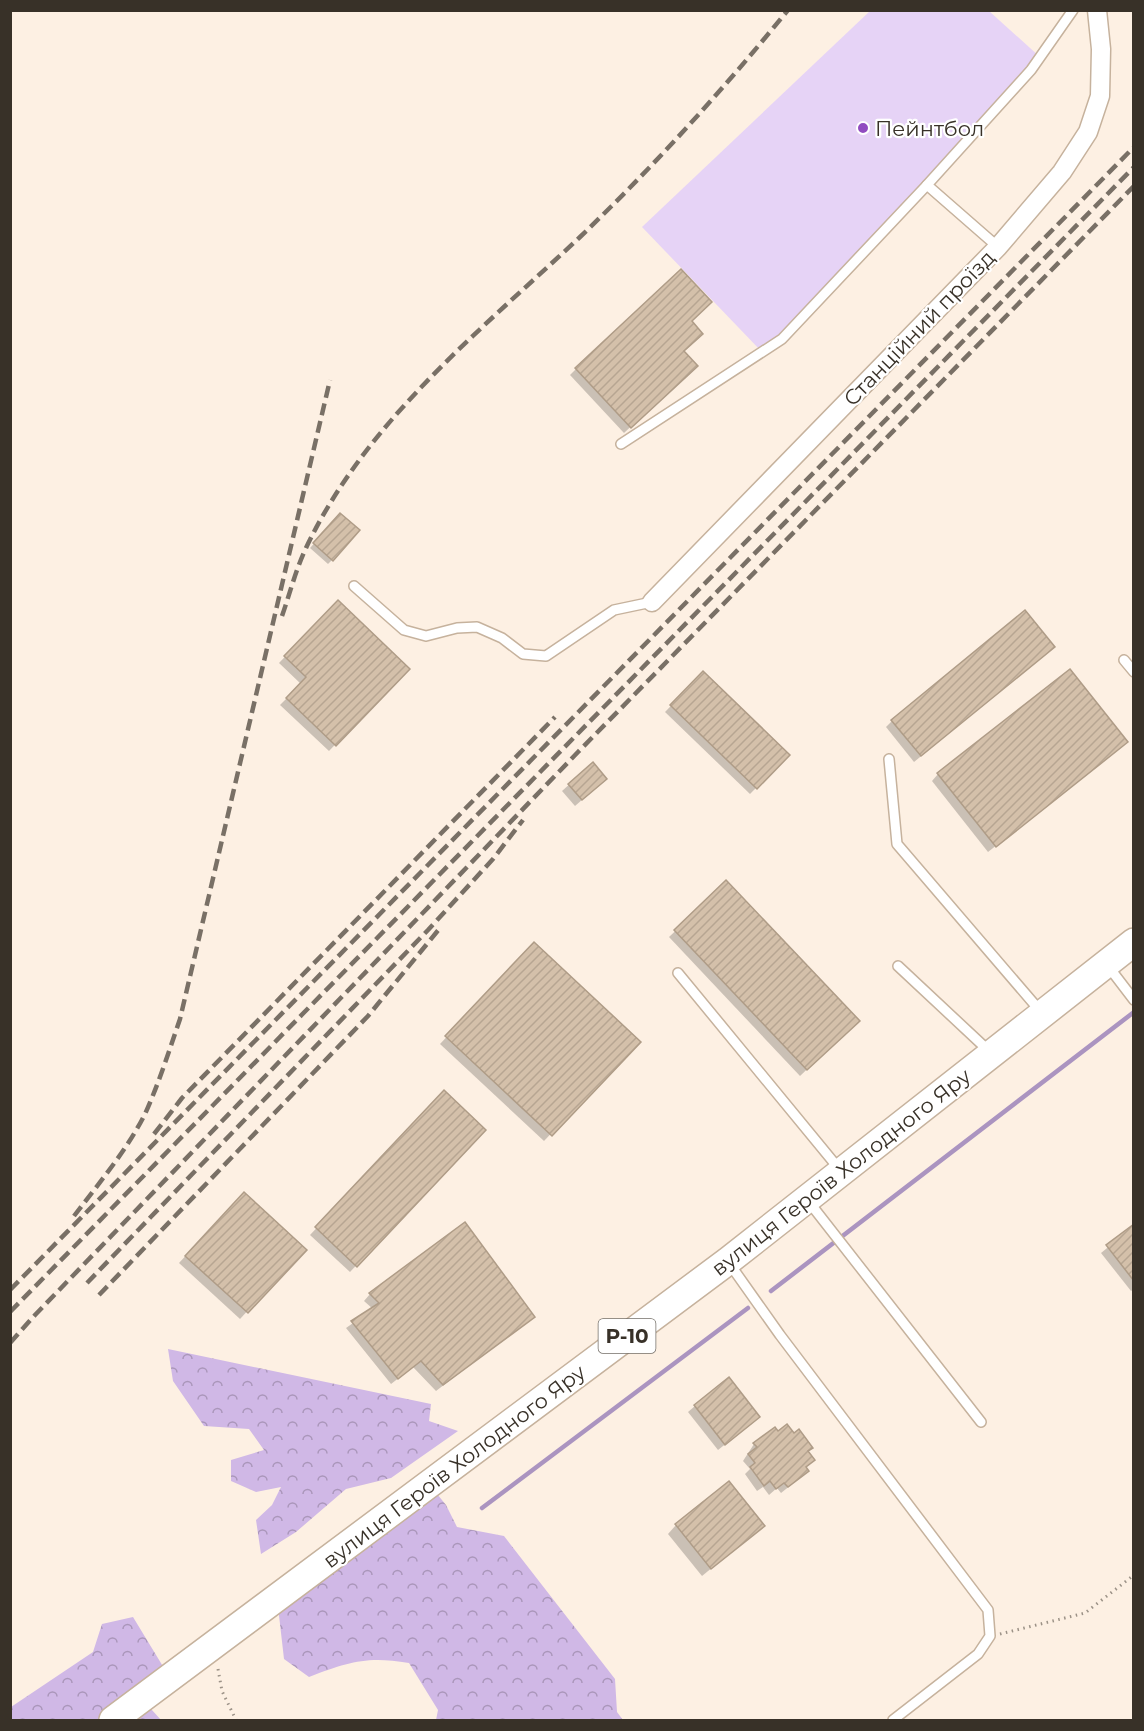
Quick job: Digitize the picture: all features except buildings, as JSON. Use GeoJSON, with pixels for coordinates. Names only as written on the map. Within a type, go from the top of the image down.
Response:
{"type":"FeatureCollection","features":[{"type":"Feature","properties":{"kind":"main road","name":"вулиця Героїв Холодного Яру"},"geometry":{"type":"LineString","coordinates":[[112,1720],[728,1261],[1134,942]]}},
{"type":"Feature","properties":{"kind":"street","name":"Станційний проїзд"},"geometry":{"type":"LineString","coordinates":[[652,602],[998,247],[1062,172],[1088,132],[1100,96],[1101,49],[1097,10]]}},
{"type":"Feature","properties":{"kind":"lane"},"geometry":{"type":"LineString","coordinates":[[621,444],[783,339],[1031,70],[1073,10]]}},
{"type":"Feature","properties":{"kind":"lane"},"geometry":{"type":"LineString","coordinates":[[927,185],[998,247]]}},
{"type":"Feature","properties":{"kind":"lane"},"geometry":{"type":"LineString","coordinates":[[354,585],[404,630],[426,636],[457,628],[477,627],[502,638],[523,654],[546,656],[614,610],[652,602]]}},
{"type":"Feature","properties":{"kind":"lane"},"geometry":{"type":"LineString","coordinates":[[1124,660],[1134,672]]}},
{"type":"Feature","properties":{"kind":"lane"},"geometry":{"type":"LineString","coordinates":[[889,759],[897,843],[1043,1014]]}},
{"type":"Feature","properties":{"kind":"lane"},"geometry":{"type":"LineString","coordinates":[[1107,964],[1131,997]]}},
{"type":"Feature","properties":{"kind":"lane"},"geometry":{"type":"LineString","coordinates":[[898,966],[992,1054]]}},
{"type":"Feature","properties":{"kind":"lane"},"geometry":{"type":"LineString","coordinates":[[678,974],[841,1172]]}},
{"type":"Feature","properties":{"kind":"lane"},"geometry":{"type":"LineString","coordinates":[[807,1199],[981,1422]]}},
{"type":"Feature","properties":{"kind":"lane"},"geometry":{"type":"LineString","coordinates":[[728,1261],[780,1335],[988,1610],[990,1636],[978,1654],[893,1720]]}},
{"type":"Feature","properties":{"kind":"path"},"geometry":{"type":"LineString","coordinates":[[990,1636],[1085,1613],[1134,1575]]}},
{"type":"Feature","properties":{"kind":"path"},"geometry":{"type":"LineString","coordinates":[[213,1645],[222,1691],[236,1720]]}},
{"type":"Feature","properties":{"kind":"shaded area","name":"Пейнтбол"},"geometry":{"type":"Polygon","coordinates":[[[870,11],[989,11],[1040,57],[783,339],[762,352],[642,227],[870,11]]]}},
{"type":"Feature","properties":{"kind":"green space"},"geometry":{"type":"Polygon","coordinates":[[[168,1349],[431,1404],[429,1421],[458,1431],[391,1478],[346,1489],[296,1532],[261,1554],[256,1520],[272,1505],[281,1487],[256,1492],[231,1481],[231,1460],[264,1450],[249,1429],[204,1426],[173,1381],[168,1349]]]}},
{"type":"Feature","properties":{"kind":"green space"},"geometry":{"type":"Polygon","coordinates":[[[429,1484],[446,1505],[457,1527],[504,1536],[615,1679],[617,1712],[623,1720],[436,1720],[438,1710],[409,1663],[369,1660],[335,1667],[309,1677],[284,1659],[277,1598],[429,1484]]]}},
{"type":"Feature","properties":{"kind":"green space"},"geometry":{"type":"Polygon","coordinates":[[[133,1617],[170,1678],[142,1699],[161,1720],[11,1720],[11,1707],[93,1652],[102,1624],[133,1617]]]}},
{"type":"Feature","properties":{"kind":"waterway"},"geometry":{"type":"LineString","coordinates":[[771,1291],[1134,1012]]}},
{"type":"Feature","properties":{"kind":"waterway"},"geometry":{"type":"LineString","coordinates":[[482,1508],[748,1308]]}},
{"type":"Feature","properties":{"kind":"railway"},"geometry":{"type":"LineString","coordinates":[[282,616],[302,556],[331,502],[360,459],[393,419],[465,343],[635,183],[713,98],[788,10]]}},
{"type":"Feature","properties":{"kind":"railway"},"geometry":{"type":"LineString","coordinates":[[10,1290],[1134,147]]}},
{"type":"Feature","properties":{"kind":"railway"},"geometry":{"type":"LineString","coordinates":[[10,1312],[1134,167]]}},
{"type":"Feature","properties":{"kind":"railway"},"geometry":{"type":"LineString","coordinates":[[10,1343],[578,752],[1134,186]]}},
{"type":"Feature","properties":{"kind":"railway"},"geometry":{"type":"LineString","coordinates":[[74,1216],[103,1179],[145,1114],[180,1019],[330,380]]}},
{"type":"Feature","properties":{"kind":"railway"},"geometry":{"type":"LineString","coordinates":[[154,1134],[182,1098],[555,717]]}},
{"type":"Feature","properties":{"kind":"railway"},"geometry":{"type":"LineString","coordinates":[[87,1283],[428,930],[493,859],[523,820]]}},
{"type":"Feature","properties":{"kind":"railway"},"geometry":{"type":"LineString","coordinates":[[99,1295],[368,1016],[440,928]]}},
{"type":"Feature","properties":{"kind":"place","name":"Пейнтбол"},"geometry":{"type":"Point","coordinates":[863,128]}}]}
